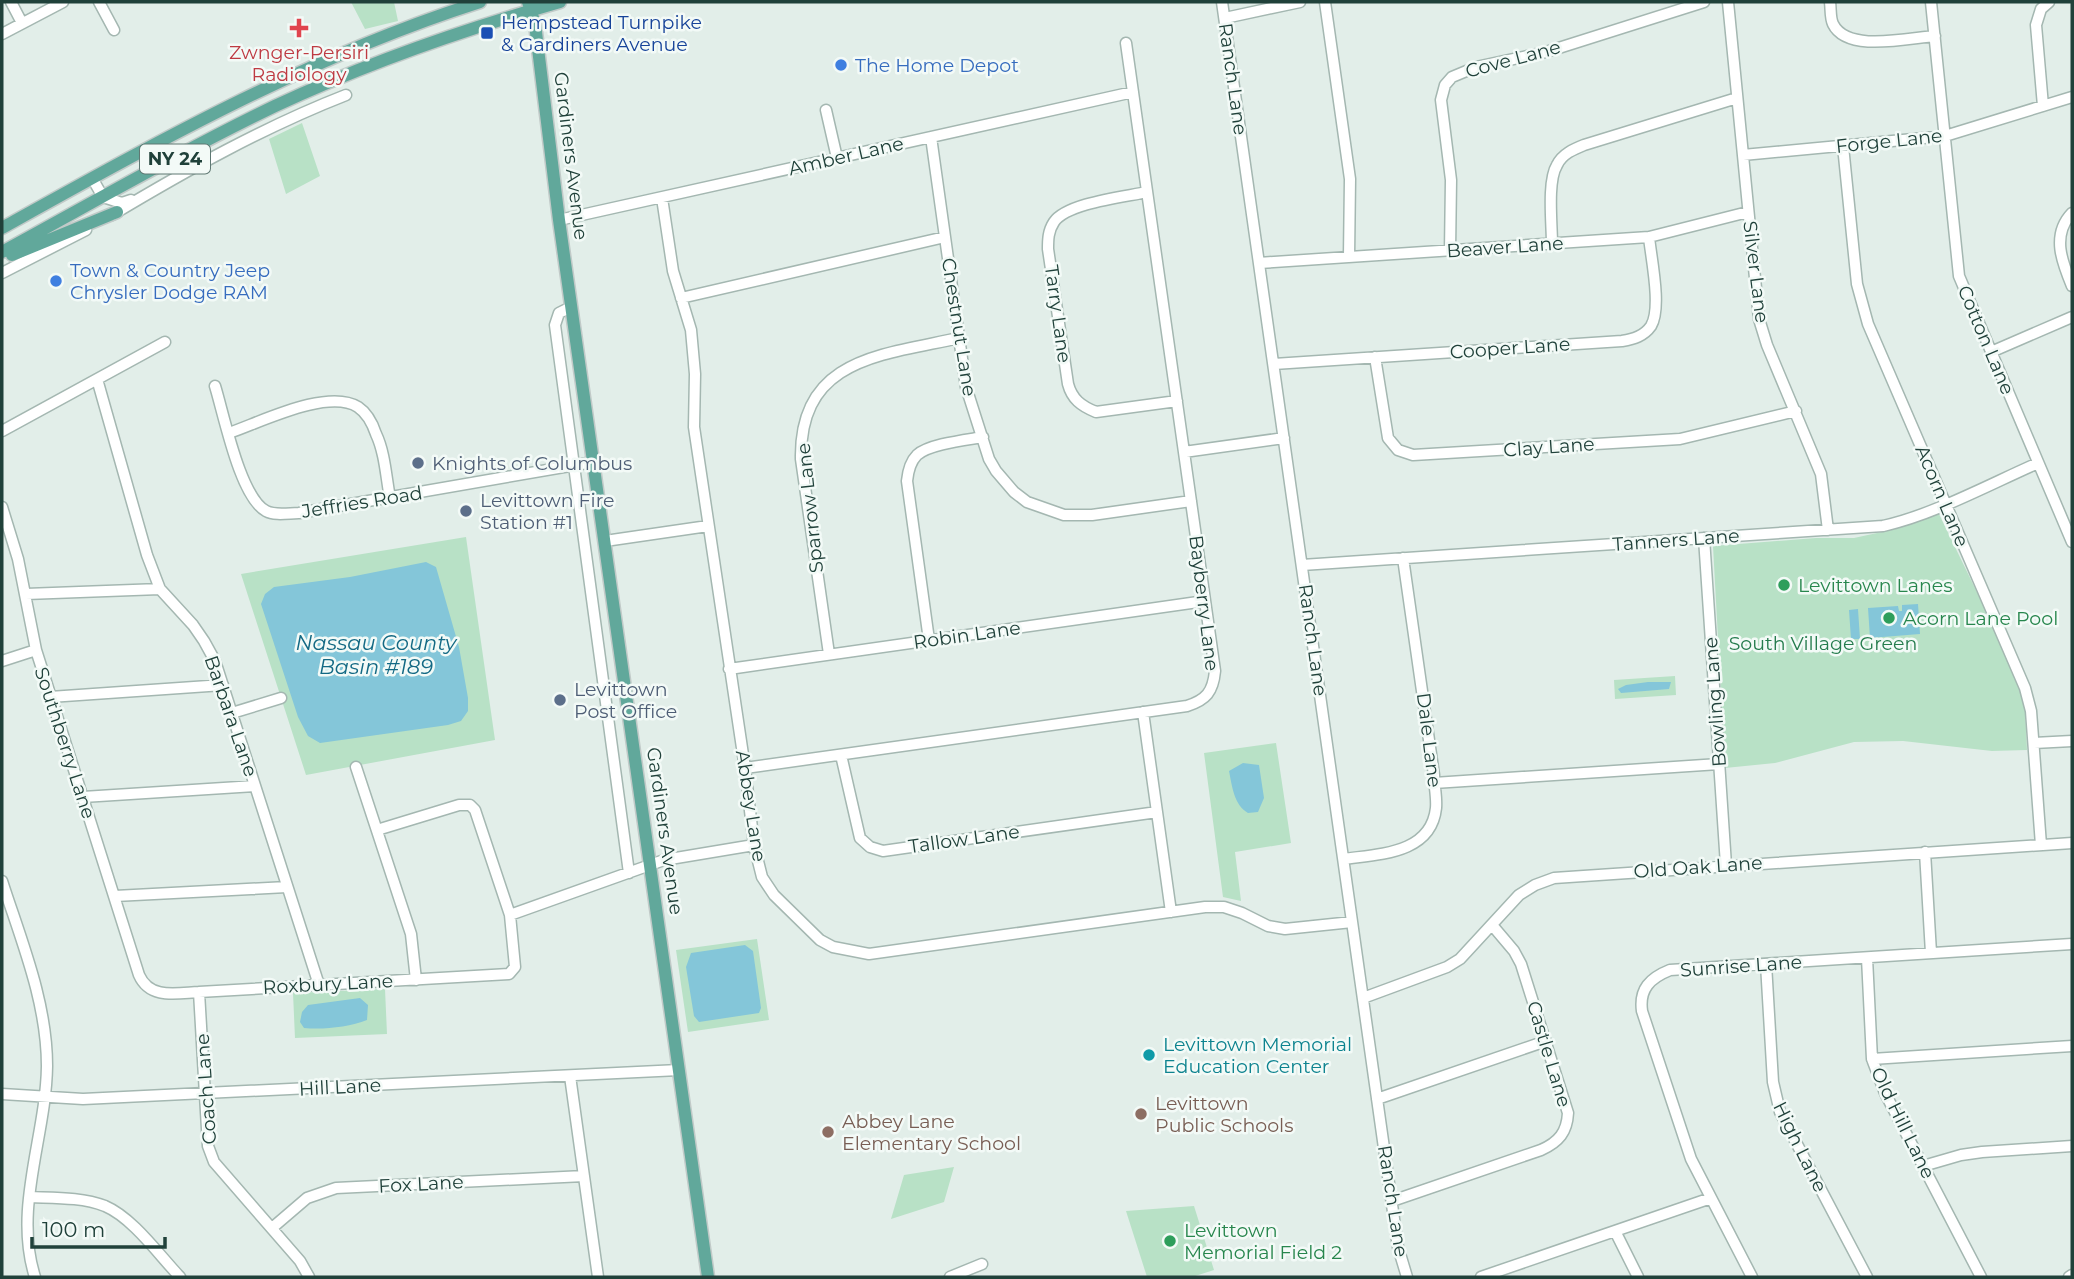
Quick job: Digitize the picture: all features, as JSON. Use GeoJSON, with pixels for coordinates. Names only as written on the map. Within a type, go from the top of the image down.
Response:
{"type":"FeatureCollection","features":[{"type":"Feature","properties":{"kind":"main road","name":"NY 24"},"geometry":{"type":"LineString","coordinates":[[2,228],[234,102],[300,70],[376,38],[480,2]]}},
{"type":"Feature","properties":{"kind":"main road","name":"NY 24"},"geometry":{"type":"LineString","coordinates":[[2,252],[253,117],[315,88],[531,4],[560,2]]}},
{"type":"Feature","properties":{"kind":"main road","name":"Gardiners Avenue"},"geometry":{"type":"LineString","coordinates":[[531,4],[571,307],[708,1277]]}},
{"type":"Feature","properties":{"kind":"main road"},"geometry":{"type":"LineString","coordinates":[[2,259],[117,212]]}},
{"type":"Feature","properties":{"kind":"street"},"geometry":{"type":"LineString","coordinates":[[11,2],[22,23]]}},
{"type":"Feature","properties":{"kind":"street"},"geometry":{"type":"LineString","coordinates":[[2,34],[63,2]]}},
{"type":"Feature","properties":{"kind":"street"},"geometry":{"type":"LineString","coordinates":[[99,2],[114,30]]}},
{"type":"Feature","properties":{"kind":"street","name":"Ranch Lane"},"geometry":{"type":"LineString","coordinates":[[1222,2],[1398,1247],[1407,1277]]}},
{"type":"Feature","properties":{"kind":"street"},"geometry":{"type":"LineString","coordinates":[[1225,18],[1300,2]]}},
{"type":"Feature","properties":{"kind":"street"},"geometry":{"type":"LineString","coordinates":[[1325,2],[1350,179],[1349,257]]}},
{"type":"Feature","properties":{"kind":"street","name":"Cove Lane"},"geometry":{"type":"LineString","coordinates":[[1450,251],[1451,180],[1441,100],[1445,85],[1452,77],[1476,67],[1546,52],[1704,2]]}},
{"type":"Feature","properties":{"kind":"street","name":"Silver Lane"},"geometry":{"type":"LineString","coordinates":[[1728,2],[1759,319],[1767,345],[1821,474],[1828,530]]}},
{"type":"Feature","properties":{"kind":"street"},"geometry":{"type":"LineString","coordinates":[[1830,2],[1833,25],[1848,39],[1863,42],[1935,36]]}},
{"type":"Feature","properties":{"kind":"street","name":"Cotton Lane"},"geometry":{"type":"LineString","coordinates":[[1931,2],[1959,276],[2072,542]]}},
{"type":"Feature","properties":{"kind":"street"},"geometry":{"type":"LineString","coordinates":[[2043,106],[2036,25],[2041,9],[2049,2]]}},
{"type":"Feature","properties":{"kind":"street","name":"Bayberry Lane"},"geometry":{"type":"LineString","coordinates":[[745,768],[1187,706],[1201,702],[1209,695],[1215,671],[1126,43]]}},
{"type":"Feature","properties":{"kind":"street","name":"Amber Lane"},"geometry":{"type":"LineString","coordinates":[[559,220],[1133,92]]}},
{"type":"Feature","properties":{"kind":"street"},"geometry":{"type":"LineString","coordinates":[[2,273],[258,134],[346,95]]}},
{"type":"Feature","properties":{"kind":"street","name":"Forge Lane"},"geometry":{"type":"LineString","coordinates":[[1743,155],[1945,136],[2072,97]]}},
{"type":"Feature","properties":{"kind":"street"},"geometry":{"type":"LineString","coordinates":[[1552,244],[1553,176],[1557,163],[1566,154],[1584,145],[1737,98]]}},
{"type":"Feature","properties":{"kind":"street"},"geometry":{"type":"LineString","coordinates":[[826,110],[837,158]]}},
{"type":"Feature","properties":{"kind":"street","name":"Chestnut Lane"},"geometry":{"type":"LineString","coordinates":[[931,137],[966,387],[989,459],[1005,483],[1027,502],[1064,515],[1092,515],[1191,501]]}},
{"type":"Feature","properties":{"kind":"street","name":"Acorn Lane"},"geometry":{"type":"LineString","coordinates":[[1843,146],[1859,298],[2025,688],[2031,711],[2040,845]]}},
{"type":"Feature","properties":{"kind":"street"},"geometry":{"type":"LineString","coordinates":[[92,178],[103,197],[122,203],[141,197]]}},
{"type":"Feature","properties":{"kind":"street","name":"Tarry Lane"},"geometry":{"type":"LineString","coordinates":[[1147,192],[1066,212],[1052,224],[1048,249],[1068,384],[1074,398],[1084,407],[1096,412],[1177,401]]}},
{"type":"Feature","properties":{"kind":"street","name":"Abbey Lane"},"geometry":{"type":"LineString","coordinates":[[662,198],[673,271],[691,330],[695,374],[694,427],[754,845],[762,877],[774,895],[820,940],[833,947],[869,954],[1205,907],[1224,907],[1268,926],[1285,929],[1352,922]]}},
{"type":"Feature","properties":{"kind":"street","name":"Beaver Lane"},"geometry":{"type":"LineString","coordinates":[[1259,263],[1649,237],[1748,212]]}},
{"type":"Feature","properties":{"kind":"street"},"geometry":{"type":"LineString","coordinates":[[2072,213],[2064,226],[2059,243],[2061,258],[2072,286]]}},
{"type":"Feature","properties":{"kind":"street"},"geometry":{"type":"LineString","coordinates":[[681,298],[945,237]]}},
{"type":"Feature","properties":{"kind":"street","name":"Cooper Lane"},"geometry":{"type":"LineString","coordinates":[[1274,364],[1637,338],[1651,326],[1655,312],[1649,237]]}},
{"type":"Feature","properties":{"kind":"street"},"geometry":{"type":"LineString","coordinates":[[571,307],[559,313],[555,326],[629,873]]}},
{"type":"Feature","properties":{"kind":"street"},"geometry":{"type":"LineString","coordinates":[[1991,352],[2072,317]]}},
{"type":"Feature","properties":{"kind":"street","name":"Sparrow Lane"},"geometry":{"type":"LineString","coordinates":[[829,654],[801,459],[802,432],[808,411],[824,386],[853,364],[959,338]]}},
{"type":"Feature","properties":{"kind":"street"},"geometry":{"type":"LineString","coordinates":[[2,431],[165,342]]}},
{"type":"Feature","properties":{"kind":"street","name":"Clay Lane"},"geometry":{"type":"LineString","coordinates":[[1375,357],[1388,438],[1398,450],[1413,455],[1680,439],[1796,411]]}},
{"type":"Feature","properties":{"kind":"street","name":"Barbara Lane"},"geometry":{"type":"LineString","coordinates":[[97,379],[147,555],[160,589],[204,640],[223,685],[319,985]]}},
{"type":"Feature","properties":{"kind":"street","name":"Jeffries Road"},"geometry":{"type":"LineString","coordinates":[[215,386],[242,478],[251,496],[264,510],[271,513],[299,513],[593,462]]}},
{"type":"Feature","properties":{"kind":"street"},"geometry":{"type":"LineString","coordinates":[[229,433],[318,402],[349,403],[360,408],[377,436],[390,498]]}},
{"type":"Feature","properties":{"kind":"street"},"geometry":{"type":"LineString","coordinates":[[929,640],[907,481],[908,471],[912,462],[925,450],[982,437]]}},
{"type":"Feature","properties":{"kind":"street"},"geometry":{"type":"LineString","coordinates":[[1184,452],[1284,438]]}},
{"type":"Feature","properties":{"kind":"street","name":"Tanners Lane"},"geometry":{"type":"LineString","coordinates":[[1302,565],[1828,530],[1897,523],[2038,463]]}},
{"type":"Feature","properties":{"kind":"street","name":"Southberry Lane"},"geometry":{"type":"LineString","coordinates":[[2,507],[18,559],[36,650],[139,975]]}},
{"type":"Feature","properties":{"kind":"street"},"geometry":{"type":"LineString","coordinates":[[605,541],[708,526]]}},
{"type":"Feature","properties":{"kind":"street","name":"Bowling Lane"},"geometry":{"type":"LineString","coordinates":[[1704,538],[1726,865]]}},
{"type":"Feature","properties":{"kind":"street","name":"Dale Lane"},"geometry":{"type":"LineString","coordinates":[[1343,859],[1398,851],[1417,842],[1428,830],[1435,816],[1437,805],[1403,558]]}},
{"type":"Feature","properties":{"kind":"street"},"geometry":{"type":"LineString","coordinates":[[26,594],[160,589]]}},
{"type":"Feature","properties":{"kind":"street","name":"Robin Lane"},"geometry":{"type":"LineString","coordinates":[[730,668],[1205,601]]}},
{"type":"Feature","properties":{"kind":"street"},"geometry":{"type":"LineString","coordinates":[[2,661],[36,650]]}},
{"type":"Feature","properties":{"kind":"street"},"geometry":{"type":"LineString","coordinates":[[50,697],[223,685]]}},
{"type":"Feature","properties":{"kind":"street"},"geometry":{"type":"LineString","coordinates":[[232,713],[281,698]]}},
{"type":"Feature","properties":{"kind":"street"},"geometry":{"type":"LineString","coordinates":[[1143,712],[1171,912]]}},
{"type":"Feature","properties":{"kind":"street"},"geometry":{"type":"LineString","coordinates":[[2034,744],[2072,741]]}},
{"type":"Feature","properties":{"kind":"street","name":"Tallow Lane"},"geometry":{"type":"LineString","coordinates":[[841,755],[860,838],[883,851],[1157,812]]}},
{"type":"Feature","properties":{"kind":"street"},"geometry":{"type":"LineString","coordinates":[[1434,783],[1718,764]]}},
{"type":"Feature","properties":{"kind":"street"},"geometry":{"type":"LineString","coordinates":[[356,767],[411,934],[416,980]]}},
{"type":"Feature","properties":{"kind":"street"},"geometry":{"type":"LineString","coordinates":[[83,797],[255,786]]}},
{"type":"Feature","properties":{"kind":"street"},"geometry":{"type":"LineString","coordinates":[[377,830],[446,808],[470,805],[480,821],[510,915],[664,860],[754,845]]}},
{"type":"Feature","properties":{"kind":"street","name":"Old Oak Lane"},"geometry":{"type":"LineString","coordinates":[[1363,998],[1447,967],[1468,952],[1519,895],[1554,878],[2072,843]]}},
{"type":"Feature","properties":{"kind":"street"},"geometry":{"type":"LineString","coordinates":[[1925,852],[1931,953]]}},
{"type":"Feature","properties":{"kind":"street"},"geometry":{"type":"LineString","coordinates":[[2,880],[38,995],[45,1040],[44,1097],[26,1221],[26,1245],[35,1277]]}},
{"type":"Feature","properties":{"kind":"street"},"geometry":{"type":"LineString","coordinates":[[115,896],[287,887]]}},
{"type":"Feature","properties":{"kind":"street","name":"Roxbury Lane"},"geometry":{"type":"LineString","coordinates":[[139,975],[150,990],[160,993],[509,974],[515,967],[510,915]]}},
{"type":"Feature","properties":{"kind":"street","name":"Castle Lane"},"geometry":{"type":"LineString","coordinates":[[1392,1201],[1541,1150],[1559,1140],[1566,1130],[1568,1113],[1521,964],[1514,951],[1492,925]]}},
{"type":"Feature","properties":{"kind":"street","name":"Sunrise Lane"},"geometry":{"type":"LineString","coordinates":[[1752,1277],[1682,1136],[1642,1011],[1642,995],[1652,979],[1670,970],[2072,944]]}},
{"type":"Feature","properties":{"kind":"street","name":"Old Hill Lane"},"geometry":{"type":"LineString","coordinates":[[1867,958],[1872,1059],[1885,1093],[1981,1277]]}},
{"type":"Feature","properties":{"kind":"street","name":"High Lane"},"geometry":{"type":"LineString","coordinates":[[1766,964],[1773,1082],[1780,1112],[1867,1277]]}},
{"type":"Feature","properties":{"kind":"street","name":"Coach Lane"},"geometry":{"type":"LineString","coordinates":[[200,992],[208,1146],[214,1162],[300,1261],[309,1277]]}},
{"type":"Feature","properties":{"kind":"street"},"geometry":{"type":"LineString","coordinates":[[1377,1099],[1546,1041]]}},
{"type":"Feature","properties":{"kind":"street"},"geometry":{"type":"LineString","coordinates":[[1872,1059],[2072,1046]]}},
{"type":"Feature","properties":{"kind":"street","name":"Hill Lane"},"geometry":{"type":"LineString","coordinates":[[2,1094],[83,1099],[679,1070]]}},
{"type":"Feature","properties":{"kind":"street"},"geometry":{"type":"LineString","coordinates":[[570,1076],[598,1277]]}},
{"type":"Feature","properties":{"kind":"street"},"geometry":{"type":"LineString","coordinates":[[1923,1166],[1982,1152],[2072,1146]]}},
{"type":"Feature","properties":{"kind":"street","name":"Fox Lane"},"geometry":{"type":"LineString","coordinates":[[272,1228],[307,1198],[336,1188],[584,1176]]}},
{"type":"Feature","properties":{"kind":"street"},"geometry":{"type":"LineString","coordinates":[[30,1196],[95,1203],[114,1211],[130,1223],[180,1277]]}},
{"type":"Feature","properties":{"kind":"street"},"geometry":{"type":"LineString","coordinates":[[1481,1277],[1711,1198]]}},
{"type":"Feature","properties":{"kind":"street"},"geometry":{"type":"LineString","coordinates":[[1615,1231],[1639,1277]]}},
{"type":"Feature","properties":{"kind":"street"},"geometry":{"type":"LineString","coordinates":[[950,1277],[982,1264]]}},
{"type":"Feature","properties":{"kind":"green space"},"geometry":{"type":"Polygon","coordinates":[[[351,2],[394,2],[398,21],[365,29],[351,2]]]}},
{"type":"Feature","properties":{"kind":"green space"},"geometry":{"type":"Polygon","coordinates":[[[302,123],[320,176],[286,194],[269,139],[302,123]]]}},
{"type":"Feature","properties":{"kind":"green space","name":"South Village Green"},"geometry":{"type":"Polygon","coordinates":[[[1938,512],[2024,689],[2027,750],[1992,751],[1903,741],[1854,742],[1775,763],[1725,768],[1713,546],[1816,538],[1854,538],[1900,528],[1938,512]]]}},
{"type":"Feature","properties":{"kind":"green space","name":"Nassau County Basin #189"},"geometry":{"type":"Polygon","coordinates":[[[466,537],[495,740],[306,775],[241,574],[466,537]]]}},
{"type":"Feature","properties":{"kind":"green space"},"geometry":{"type":"Polygon","coordinates":[[[1675,676],[1676,695],[1615,699],[1614,680],[1675,676]]]}},
{"type":"Feature","properties":{"kind":"green space"},"geometry":{"type":"Polygon","coordinates":[[[1276,743],[1291,843],[1235,852],[1241,901],[1223,897],[1204,753],[1276,743]]]}},
{"type":"Feature","properties":{"kind":"green space"},"geometry":{"type":"Polygon","coordinates":[[[757,939],[769,1020],[688,1032],[676,950],[757,939]]]}},
{"type":"Feature","properties":{"kind":"green space"},"geometry":{"type":"Polygon","coordinates":[[[385,989],[387,1034],[295,1038],[293,993],[385,989]]]}},
{"type":"Feature","properties":{"kind":"green space"},"geometry":{"type":"Polygon","coordinates":[[[954,1167],[944,1202],[891,1219],[904,1175],[954,1167]]]}},
{"type":"Feature","properties":{"kind":"green space","name":"Levittown Memorial Field 2"},"geometry":{"type":"Polygon","coordinates":[[[1194,1206],[1214,1270],[1192,1277],[1147,1277],[1126,1211],[1194,1206]]]}},
{"type":"Feature","properties":{"kind":"water","name":"Nassau County Basin #189"},"geometry":{"type":"Polygon","coordinates":[[[426,562],[436,567],[459,647],[468,711],[461,721],[448,725],[320,743],[308,736],[298,717],[261,604],[265,594],[274,587],[350,577],[426,562]]]}},
{"type":"Feature","properties":{"kind":"water","name":"Acorn Lane Pool"},"geometry":{"type":"Polygon","coordinates":[[[1918,604],[1920,634],[1870,638],[1868,608],[1898,606],[1899,611],[1902,611],[1902,605],[1918,604]]]}},
{"type":"Feature","properties":{"kind":"water"},"geometry":{"type":"Polygon","coordinates":[[[1858,609],[1860,639],[1851,639],[1849,610],[1858,609]]]}},
{"type":"Feature","properties":{"kind":"water"},"geometry":{"type":"Polygon","coordinates":[[[1671,682],[1669,689],[1621,693],[1618,689],[1626,685],[1671,682]]]}},
{"type":"Feature","properties":{"kind":"water"},"geometry":{"type":"Polygon","coordinates":[[[1243,763],[1259,765],[1264,798],[1258,812],[1248,813],[1243,810],[1234,795],[1229,771],[1243,763]]]}},
{"type":"Feature","properties":{"kind":"water"},"geometry":{"type":"Polygon","coordinates":[[[745,945],[753,951],[761,1008],[759,1013],[699,1022],[694,1016],[686,967],[691,953],[745,945]]]}},
{"type":"Feature","properties":{"kind":"water"},"geometry":{"type":"Polygon","coordinates":[[[360,998],[368,1005],[367,1020],[319,1029],[304,1028],[300,1022],[302,1012],[308,1005],[360,998]]]}},
{"type":"Feature","properties":{"kind":"place","name":"Zwnger-Persiri Radiology"},"geometry":{"type":"Point","coordinates":[299,28]}},
{"type":"Feature","properties":{"kind":"place","name":"Hempstead Turnpike & Gardiners Avenue"},"geometry":{"type":"Point","coordinates":[487,33]}},
{"type":"Feature","properties":{"kind":"place","name":"The Home Depot"},"geometry":{"type":"Point","coordinates":[841,65]}},
{"type":"Feature","properties":{"kind":"place","name":"Town & Country Jeep Chrysler Dodge RAM"},"geometry":{"type":"Point","coordinates":[56,281]}},
{"type":"Feature","properties":{"kind":"place","name":"Knights of Columbus"},"geometry":{"type":"Point","coordinates":[418,463]}},
{"type":"Feature","properties":{"kind":"place","name":"Levittown Fire Station #1"},"geometry":{"type":"Point","coordinates":[466,511]}},
{"type":"Feature","properties":{"kind":"place","name":"Levittown Lanes"},"geometry":{"type":"Point","coordinates":[1784,585]}},
{"type":"Feature","properties":{"kind":"place","name":"Acorn Lane Pool"},"geometry":{"type":"Point","coordinates":[1889,618]}},
{"type":"Feature","properties":{"kind":"place","name":"Levittown Post Office"},"geometry":{"type":"Point","coordinates":[560,700]}},
{"type":"Feature","properties":{"kind":"place","name":"Levittown Memorial Education Center"},"geometry":{"type":"Point","coordinates":[1149,1055]}},
{"type":"Feature","properties":{"kind":"place","name":"Levittown Public Schools"},"geometry":{"type":"Point","coordinates":[1141,1114]}},
{"type":"Feature","properties":{"kind":"place","name":"Abbey Lane Elementary School"},"geometry":{"type":"Point","coordinates":[828,1132]}},
{"type":"Feature","properties":{"kind":"place","name":"Levittown Memorial Field 2"},"geometry":{"type":"Point","coordinates":[1170,1241]}}]}
